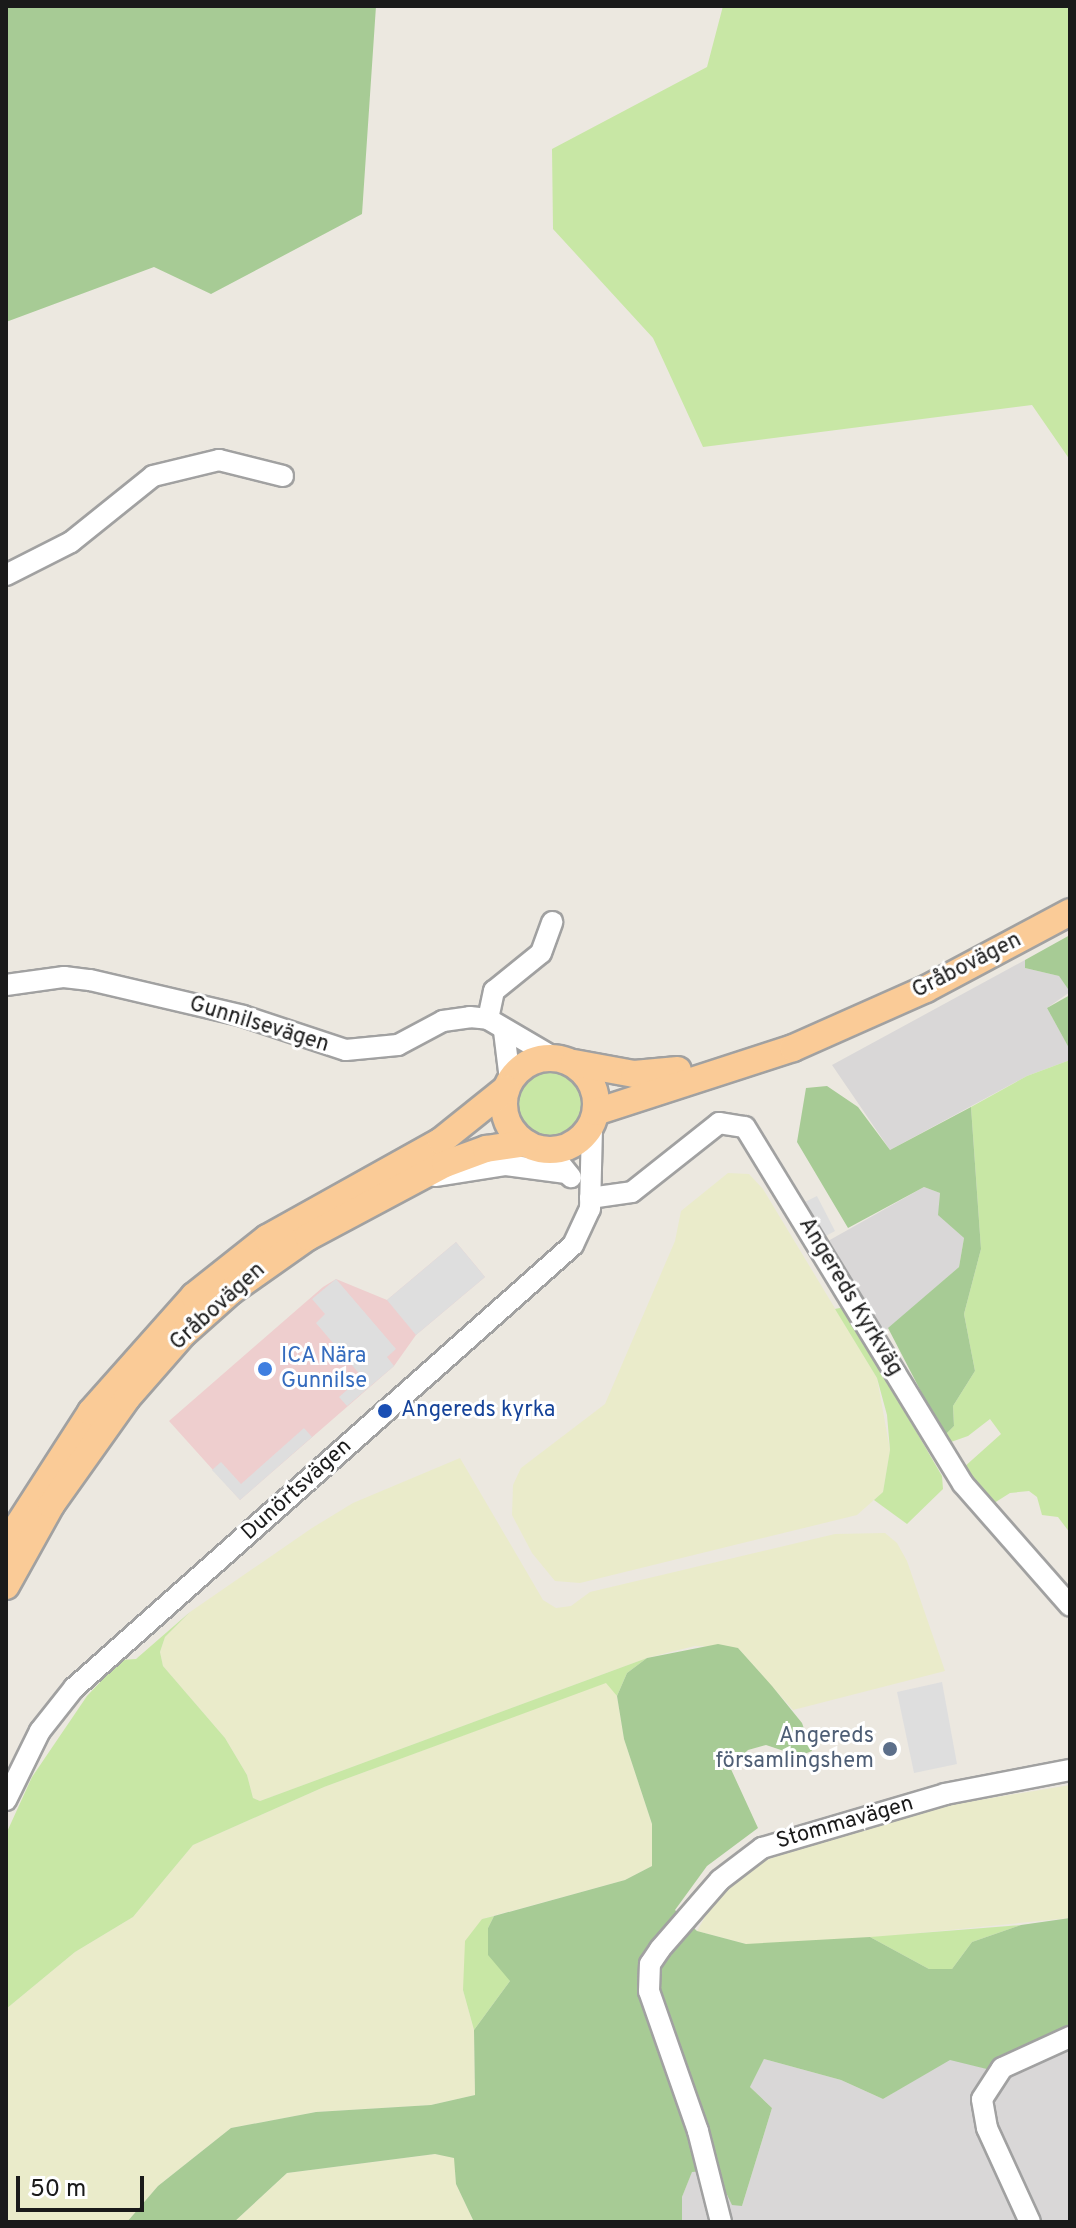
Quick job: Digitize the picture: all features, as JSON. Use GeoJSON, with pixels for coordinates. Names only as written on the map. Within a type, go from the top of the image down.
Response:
{"type":"FeatureCollection","features":[{"type":"Feature","properties":{"kind":"main road","name":"Gråbovägen"},"geometry":{"type":"LineString","coordinates":[[594,1119],[793,1048],[862,1017],[1070,912]]}},
{"type":"Feature","properties":{"kind":"main road","name":"Gråbovägen"},"geometry":{"type":"LineString","coordinates":[[563,1060],[655,1074],[862,1017]]}},
{"type":"Feature","properties":{"kind":"main road"},"geometry":{"type":"LineString","coordinates":[[563,1060],[595,1090],[594,1119],[578,1141],[538,1147],[509,1125],[508,1084],[529,1063],[563,1060]]}},
{"type":"Feature","properties":{"kind":"main road","name":"Gråbovägen"},"geometry":{"type":"LineString","coordinates":[[6,1544],[91,1412],[194,1296],[267,1238],[441,1141],[508,1084]]}},
{"type":"Feature","properties":{"kind":"main road","name":"Gråbovägen"},"geometry":{"type":"LineString","coordinates":[[6,1586],[87,1452],[184,1333],[268,1262],[423,1177],[486,1149],[538,1147]]}},
{"type":"Feature","properties":{"kind":"street"},"geometry":{"type":"LineString","coordinates":[[6,575],[71,542],[153,476],[219,460],[283,476]]}},
{"type":"Feature","properties":{"kind":"street"},"geometry":{"type":"LineString","coordinates":[[508,1084],[496,1025],[494,991],[541,953],[552,922]]}},
{"type":"Feature","properties":{"kind":"street","name":"Gunnilsevägen"},"geometry":{"type":"LineString","coordinates":[[6,985],[64,977],[90,980],[243,1016],[346,1050],[398,1045],[458,1017],[496,1025],[540,1045],[563,1060]]}},
{"type":"Feature","properties":{"kind":"street","name":"Dunörtsvägen"},"geometry":{"type":"LineString","coordinates":[[6,1800],[40,1731],[74,1688],[553,1265],[587,1224],[594,1119]]}},
{"type":"Feature","properties":{"kind":"street","name":"Angereds Kyrkväg"},"geometry":{"type":"LineString","coordinates":[[589,1193],[632,1192],[719,1123],[745,1127],[963,1484],[1070,1606]]}},
{"type":"Feature","properties":{"kind":"street"},"geometry":{"type":"LineString","coordinates":[[538,1147],[589,1193]]}},
{"type":"Feature","properties":{"kind":"street"},"geometry":{"type":"LineString","coordinates":[[423,1177],[506,1165],[566,1173]]}},
{"type":"Feature","properties":{"kind":"street","name":"Stommavägen"},"geometry":{"type":"LineString","coordinates":[[721,2222],[698,2131],[649,1991],[650,1964],[660,1949],[720,1880],[762,1848],[929,1798],[1070,1770]]}},
{"type":"Feature","properties":{"kind":"street"},"geometry":{"type":"LineString","coordinates":[[1030,2222],[987,2128],[982,2099],[1002,2068],[1070,2037]]}},
{"type":"Feature","properties":{"kind":"shaded area"},"geometry":{"type":"Polygon","coordinates":[[[1025,960],[1025,968],[1059,976],[1070,992],[1047,1008],[1070,1050],[1070,1060],[1027,1076],[890,1150],[832,1065],[1025,960]]]}},
{"type":"Feature","properties":{"kind":"shaded area"},"geometry":{"type":"Polygon","coordinates":[[[924,1187],[940,1193],[939,1215],[964,1238],[959,1267],[882,1334],[828,1241],[924,1187]]]}},
{"type":"Feature","properties":{"kind":"shaded area"},"geometry":{"type":"Polygon","coordinates":[[[817,1196],[835,1231],[824,1237],[805,1202],[817,1196]]]}},
{"type":"Feature","properties":{"kind":"shaded area"},"geometry":{"type":"Polygon","coordinates":[[[456,1242],[485,1277],[416,1335],[394,1366],[240,1500],[169,1421],[323,1287],[336,1279],[387,1300],[456,1242]]]}},
{"type":"Feature","properties":{"kind":"shaded area"},"geometry":{"type":"Polygon","coordinates":[[[456,1242],[485,1277],[416,1335],[387,1300],[456,1242]]]}},
{"type":"Feature","properties":{"kind":"shaded area"},"geometry":{"type":"Polygon","coordinates":[[[336,1279],[396,1349],[387,1357],[394,1366],[347,1406],[339,1397],[362,1377],[316,1323],[325,1314],[312,1299],[336,1279]]]}},
{"type":"Feature","properties":{"kind":"shaded area"},"geometry":{"type":"Polygon","coordinates":[[[304,1428],[312,1437],[240,1500],[212,1470],[221,1462],[241,1484],[304,1428]]]}},
{"type":"Feature","properties":{"kind":"shaded area"},"geometry":{"type":"Polygon","coordinates":[[[942,1682],[957,1764],[914,1773],[897,1692],[942,1682]]]}},
{"type":"Feature","properties":{"kind":"shaded area"},"geometry":{"type":"Polygon","coordinates":[[[1070,2044],[1070,2222],[682,2222],[682,2197],[692,2171],[716,2169],[742,2206],[772,2108],[750,2087],[764,2059],[841,2080],[883,2099],[950,2059],[1007,2074],[1070,2044]]]}},
{"type":"Feature","properties":{"kind":"green space"},"geometry":{"type":"Polygon","coordinates":[[[6,6],[376,6],[362,214],[211,294],[154,267],[6,322],[6,6]]]}},
{"type":"Feature","properties":{"kind":"green space"},"geometry":{"type":"Polygon","coordinates":[[[723,6],[1070,6],[1070,460],[1032,405],[703,447],[653,338],[553,229],[552,149],[707,67],[723,6]]]}},
{"type":"Feature","properties":{"kind":"green space"},"geometry":{"type":"Polygon","coordinates":[[[1070,935],[1070,992],[1059,976],[1025,968],[1025,960],[1070,935]]]}},
{"type":"Feature","properties":{"kind":"green space"},"geometry":{"type":"Polygon","coordinates":[[[1070,995],[1070,1050],[1047,1008],[1070,995]]]}},
{"type":"Feature","properties":{"kind":"green space"},"geometry":{"type":"Polygon","coordinates":[[[1070,1060],[1070,1533],[1058,1517],[1042,1515],[1037,1497],[1029,1491],[1010,1493],[991,1505],[963,1468],[1001,1434],[990,1419],[968,1436],[951,1442],[944,1436],[954,1426],[953,1406],[975,1371],[964,1314],[981,1249],[971,1107],[1027,1076],[1070,1060]]]}},
{"type":"Feature","properties":{"kind":"green space"},"geometry":{"type":"Polygon","coordinates":[[[551,1069],[571,1075],[581,1085],[587,1105],[581,1125],[571,1135],[551,1141],[531,1135],[521,1125],[515,1105],[521,1085],[531,1075],[551,1069]]]}},
{"type":"Feature","properties":{"kind":"green space"},"geometry":{"type":"Polygon","coordinates":[[[827,1086],[858,1107],[890,1150],[971,1107],[981,1249],[964,1314],[975,1371],[953,1406],[954,1426],[944,1436],[888,1328],[959,1267],[964,1238],[938,1215],[940,1193],[924,1187],[848,1228],[797,1142],[806,1088],[827,1086]]]}},
{"type":"Feature","properties":{"kind":"green space"},"geometry":{"type":"Polygon","coordinates":[[[728,1173],[749,1174],[763,1189],[877,1378],[890,1450],[883,1492],[857,1515],[580,1583],[555,1581],[532,1553],[512,1515],[513,1485],[521,1468],[605,1404],[675,1241],[681,1211],[728,1173]]]}},
{"type":"Feature","properties":{"kind":"green space"},"geometry":{"type":"Polygon","coordinates":[[[844,1307],[942,1476],[943,1489],[907,1524],[874,1500],[883,1492],[890,1450],[887,1415],[877,1378],[835,1309],[844,1307]]]}},
{"type":"Feature","properties":{"kind":"green space"},"geometry":{"type":"Polygon","coordinates":[[[460,1458],[543,1600],[556,1608],[571,1606],[590,1592],[835,1534],[885,1533],[897,1543],[907,1561],[945,1671],[793,1710],[738,1648],[695,1646],[647,1658],[260,1801],[253,1798],[247,1775],[225,1738],[163,1666],[160,1652],[165,1637],[190,1612],[353,1503],[460,1458]]]}},
{"type":"Feature","properties":{"kind":"green space"},"geometry":{"type":"Polygon","coordinates":[[[190,1612],[165,1637],[160,1652],[163,1666],[225,1738],[247,1775],[253,1798],[260,1801],[647,1658],[627,1673],[617,1696],[606,1683],[324,1787],[193,1845],[133,1917],[75,1952],[6,2009],[6,1834],[32,1777],[87,1696],[121,1660],[136,1659],[190,1612]]]}},
{"type":"Feature","properties":{"kind":"green space"},"geometry":{"type":"Polygon","coordinates":[[[718,1644],[738,1648],[772,1686],[802,1723],[812,1751],[799,1756],[766,1745],[748,1750],[730,1767],[758,1828],[707,1866],[675,1910],[697,1931],[746,1944],[870,1937],[929,1969],[952,1969],[972,1942],[1021,1925],[1070,1918],[1070,2044],[1007,2074],[950,2060],[883,2099],[841,2080],[764,2059],[750,2087],[772,2108],[742,2206],[732,2205],[715,2170],[692,2172],[682,2197],[682,2222],[474,2222],[456,2184],[454,2158],[435,2154],[287,2173],[234,2222],[127,2222],[158,2186],[231,2128],[316,2112],[431,2105],[475,2095],[474,2030],[510,1981],[488,1955],[488,1928],[494,1916],[625,1880],[652,1866],[652,1824],[624,1739],[617,1696],[627,1673],[647,1658],[718,1644]]]}},
{"type":"Feature","properties":{"kind":"green space"},"geometry":{"type":"Polygon","coordinates":[[[607,1682],[617,1696],[624,1739],[652,1824],[652,1866],[625,1880],[482,1919],[463,1990],[474,2030],[475,2095],[431,2105],[316,2112],[231,2128],[158,2186],[127,2222],[10,2222],[6,2217],[6,2009],[75,1952],[133,1917],[193,1845],[324,1787],[607,1682]]]}},
{"type":"Feature","properties":{"kind":"green space"},"geometry":{"type":"Polygon","coordinates":[[[1070,1785],[1070,1918],[808,1944],[746,1944],[697,1931],[718,1894],[747,1868],[799,1847],[937,1807],[1070,1785]]]}},
{"type":"Feature","properties":{"kind":"green space"},"geometry":{"type":"Polygon","coordinates":[[[494,1916],[488,1928],[510,1981],[474,2030],[463,1990],[465,1941],[482,1919],[494,1916]]]}},
{"type":"Feature","properties":{"kind":"green space"},"geometry":{"type":"Polygon","coordinates":[[[1021,1925],[972,1942],[952,1969],[929,1969],[870,1937],[1021,1925]]]}},
{"type":"Feature","properties":{"kind":"green space"},"geometry":{"type":"Polygon","coordinates":[[[435,2154],[455,2157],[456,2184],[474,2222],[234,2222],[287,2173],[435,2154]]]}},
{"type":"Feature","properties":{"kind":"place","name":"ICA Nära Gunnilse"},"geometry":{"type":"Point","coordinates":[265,1369]}},
{"type":"Feature","properties":{"kind":"place","name":"Angereds kyrka"},"geometry":{"type":"Point","coordinates":[385,1411]}},
{"type":"Feature","properties":{"kind":"place","name":"Angereds församlingshem"},"geometry":{"type":"Point","coordinates":[890,1749]}}]}
